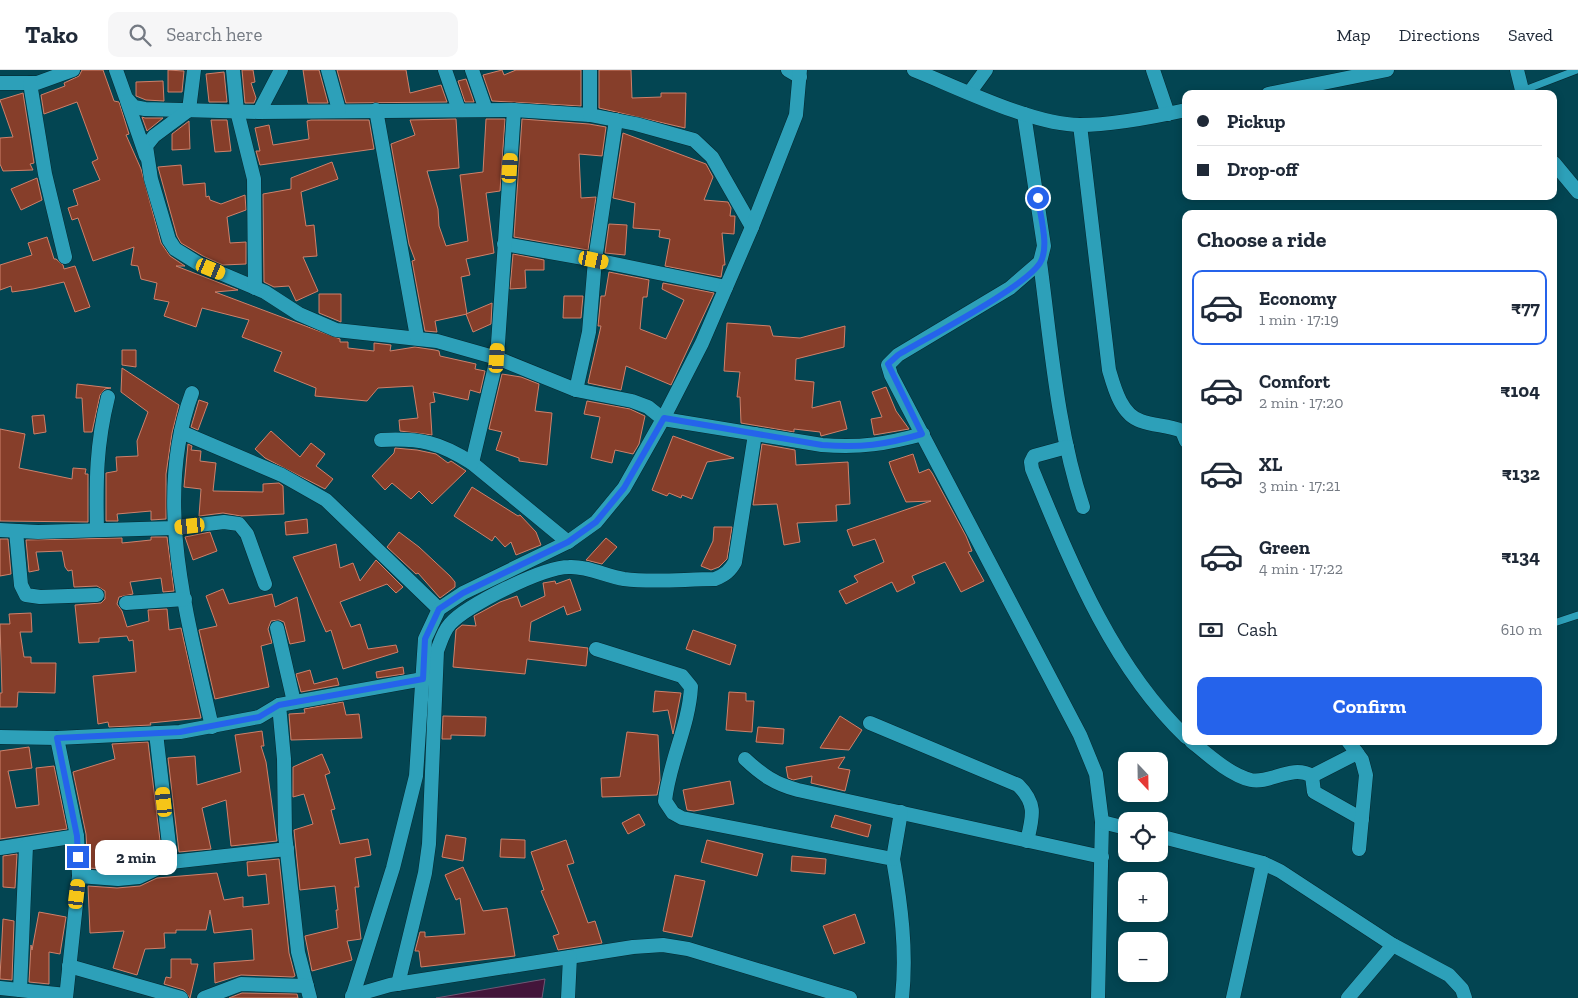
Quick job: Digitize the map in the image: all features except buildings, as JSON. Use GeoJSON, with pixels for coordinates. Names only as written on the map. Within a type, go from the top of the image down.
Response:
{"type":"FeatureCollection","features":[{"type":"Feature","properties":{"kind":"street"},"geometry":{"type":"LineString","coordinates":[[0,83],[73,70]]}},
{"type":"Feature","properties":{"kind":"street"},"geometry":{"type":"LineString","coordinates":[[116,70],[148,163],[164,223],[174,249],[199,264],[255,288],[299,314],[336,330],[417,338],[497,358],[576,390],[632,401],[648,407],[664,418],[846,447],[870,447],[922,434]]}},
{"type":"Feature","properties":{"kind":"street"},"geometry":{"type":"LineString","coordinates":[[148,163],[146,146],[154,136],[190,110],[194,70]]}},
{"type":"Feature","properties":{"kind":"street"},"geometry":{"type":"LineString","coordinates":[[232,70],[237,111],[254,179],[255,288]]}},
{"type":"Feature","properties":{"kind":"street"},"geometry":{"type":"LineString","coordinates":[[259,112],[281,70]]}},
{"type":"Feature","properties":{"kind":"street"},"geometry":{"type":"LineString","coordinates":[[328,70],[338,110]]}},
{"type":"Feature","properties":{"kind":"street"},"geometry":{"type":"LineString","coordinates":[[445,70],[459,110]]}},
{"type":"Feature","properties":{"kind":"street"},"geometry":{"type":"LineString","coordinates":[[472,70],[486,110]]}},
{"type":"Feature","properties":{"kind":"street"},"geometry":{"type":"LineString","coordinates":[[590,70],[590,115]]}},
{"type":"Feature","properties":{"kind":"street"},"geometry":{"type":"LineString","coordinates":[[914,70],[1024,114],[1050,121],[1080,125],[1182,111]]}},
{"type":"Feature","properties":{"kind":"street"},"geometry":{"type":"LineString","coordinates":[[970,92],[986,70]]}},
{"type":"Feature","properties":{"kind":"street"},"geometry":{"type":"LineString","coordinates":[[1153,70],[1168,114]]}},
{"type":"Feature","properties":{"kind":"street"},"geometry":{"type":"LineString","coordinates":[[1285,90],[1364,72],[1388,70]]}},
{"type":"Feature","properties":{"kind":"street"},"geometry":{"type":"LineString","coordinates":[[1516,70],[1521,90]]}},
{"type":"Feature","properties":{"kind":"street"},"geometry":{"type":"LineString","coordinates":[[352,997],[393,868],[412,794],[416,776],[425,639],[439,609],[463,593],[568,542],[596,522],[624,488],[664,418],[702,343],[752,227],[796,116],[796,72]]}},
{"type":"Feature","properties":{"kind":"street"},"geometry":{"type":"LineString","coordinates":[[33,78],[45,174],[65,257]]}},
{"type":"Feature","properties":{"kind":"street"},"geometry":{"type":"LineString","coordinates":[[126,98],[134,107],[139,108],[259,112],[514,110],[590,115],[616,120],[670,132],[694,140],[712,157],[752,227]]}},
{"type":"Feature","properties":{"kind":"street"},"geometry":{"type":"LineString","coordinates":[[376,110],[417,338]]}},
{"type":"Feature","properties":{"kind":"street"},"geometry":{"type":"LineString","coordinates":[[472,463],[497,358],[514,110]]}},
{"type":"Feature","properties":{"kind":"street"},"geometry":{"type":"LineString","coordinates":[[1024,114],[1044,246],[1040,262],[1067,447],[1083,507]]}},
{"type":"Feature","properties":{"kind":"street"},"geometry":{"type":"LineString","coordinates":[[576,390],[588,332],[594,260],[616,120]]}},
{"type":"Feature","properties":{"kind":"street"},"geometry":{"type":"LineString","coordinates":[[1080,125],[1109,370],[1115,389],[1125,408],[1139,421],[1170,426],[1182,432]]}},
{"type":"Feature","properties":{"kind":"street"},"geometry":{"type":"LineString","coordinates":[[1557,167],[1578,192]]}},
{"type":"Feature","properties":{"kind":"street"},"geometry":{"type":"LineString","coordinates":[[504,244],[726,287]]}},
{"type":"Feature","properties":{"kind":"street"},"geometry":{"type":"LineString","coordinates":[[1040,262],[1010,288],[898,355],[888,364],[922,434],[1080,735],[1096,774],[1102,822],[1098,998]]}},
{"type":"Feature","properties":{"kind":"street"},"geometry":{"type":"LineString","coordinates":[[192,393],[181,432],[174,487],[173,528],[185,599],[212,727]]}},
{"type":"Feature","properties":{"kind":"street"},"geometry":{"type":"LineString","coordinates":[[97,530],[96,464],[100,431],[108,397]]}},
{"type":"Feature","properties":{"kind":"street"},"geometry":{"type":"LineString","coordinates":[[181,432],[282,475],[326,500],[439,609]]}},
{"type":"Feature","properties":{"kind":"street"},"geometry":{"type":"LineString","coordinates":[[398,984],[425,873],[429,844],[438,651],[442,634],[464,612],[518,582],[558,568],[581,568],[610,576],[642,581],[715,578],[724,575],[731,570],[735,562],[755,434]]}},
{"type":"Feature","properties":{"kind":"street"},"geometry":{"type":"LineString","coordinates":[[382,440],[423,440],[441,446],[472,463],[568,542]]}},
{"type":"Feature","properties":{"kind":"street"},"geometry":{"type":"LineString","coordinates":[[1067,447],[1041,453],[1034,456],[1031,462],[1046,502],[1085,591],[1132,672],[1156,706],[1182,733]]}},
{"type":"Feature","properties":{"kind":"street"},"geometry":{"type":"LineString","coordinates":[[0,530],[97,530],[173,528],[224,522],[239,524],[247,534],[266,584]]}},
{"type":"Feature","properties":{"kind":"street"},"geometry":{"type":"LineString","coordinates":[[16,531],[21,585],[26,595],[40,597],[97,596]]}},
{"type":"Feature","properties":{"kind":"street"},"geometry":{"type":"LineString","coordinates":[[126,603],[185,599]]}},
{"type":"Feature","properties":{"kind":"street"},"geometry":{"type":"LineString","coordinates":[[277,628],[294,702]]}},
{"type":"Feature","properties":{"kind":"street"},"geometry":{"type":"LineString","coordinates":[[596,649],[682,676],[691,687],[690,704],[667,784],[665,801],[673,813],[682,818],[893,859]]}},
{"type":"Feature","properties":{"kind":"street"},"geometry":{"type":"LineString","coordinates":[[0,737],[57,738],[156,733],[212,727],[259,717],[279,705],[423,679]]}},
{"type":"Feature","properties":{"kind":"street"},"geometry":{"type":"LineString","coordinates":[[204,998],[241,984],[308,992],[298,952],[287,849],[284,759],[279,705]]}},
{"type":"Feature","properties":{"kind":"street"},"geometry":{"type":"LineString","coordinates":[[870,723],[1018,785],[1027,795],[1032,806],[1032,818],[1027,841]]}},
{"type":"Feature","properties":{"kind":"street"},"geometry":{"type":"LineString","coordinates":[[156,733],[171,862]]}},
{"type":"Feature","properties":{"kind":"street"},"geometry":{"type":"LineString","coordinates":[[0,988],[66,996],[79,876],[77,836],[57,738]]}},
{"type":"Feature","properties":{"kind":"street"},"geometry":{"type":"LineString","coordinates":[[1196,745],[1228,768],[1252,780],[1284,773],[1307,772],[1312,776],[1314,792],[1362,819]]}},
{"type":"Feature","properties":{"kind":"street"},"geometry":{"type":"LineString","coordinates":[[1351,745],[1358,753],[1366,775],[1359,849]]}},
{"type":"Feature","properties":{"kind":"street"},"geometry":{"type":"LineString","coordinates":[[1312,776],[1358,753]]}},
{"type":"Feature","properties":{"kind":"street"},"geometry":{"type":"LineString","coordinates":[[745,759],[763,776],[778,785],[1102,857]]}},
{"type":"Feature","properties":{"kind":"street"},"geometry":{"type":"LineString","coordinates":[[902,812],[893,859],[902,912],[904,979],[902,998]]}},
{"type":"Feature","properties":{"kind":"street"},"geometry":{"type":"LineString","coordinates":[[1102,822],[1118,826]]}},
{"type":"Feature","properties":{"kind":"street"},"geometry":{"type":"LineString","coordinates":[[0,848],[26,846],[77,836]]}},
{"type":"Feature","properties":{"kind":"street"},"geometry":{"type":"LineString","coordinates":[[1168,838],[1264,863],[1295,880],[1393,945],[1448,974],[1462,989],[1465,998]]}},
{"type":"Feature","properties":{"kind":"street"},"geometry":{"type":"LineString","coordinates":[[20,990],[26,846]]}},
{"type":"Feature","properties":{"kind":"street"},"geometry":{"type":"LineString","coordinates":[[79,876],[118,879],[139,877],[171,862],[287,849]]}},
{"type":"Feature","properties":{"kind":"street"},"geometry":{"type":"LineString","coordinates":[[1233,998],[1264,863]]}},
{"type":"Feature","properties":{"kind":"street"},"geometry":{"type":"LineString","coordinates":[[352,997],[398,984],[633,947],[663,945],[688,949],[818,993],[850,998]]}},
{"type":"Feature","properties":{"kind":"street"},"geometry":{"type":"LineString","coordinates":[[1348,998],[1393,945]]}},
{"type":"Feature","properties":{"kind":"street"},"geometry":{"type":"LineString","coordinates":[[568,998],[570,957]]}},
{"type":"Feature","properties":{"kind":"street"},"geometry":{"type":"LineString","coordinates":[[69,966],[181,998]]}},
{"type":"Feature","properties":{"kind":"lane"},"geometry":{"type":"LineString","coordinates":[[1527,90],[1577,70]]}},
{"type":"Feature","properties":{"kind":"lane"},"geometry":{"type":"LineString","coordinates":[[1557,622],[1578,614]]}},
{"type":"Feature","properties":{"kind":"shaded area"},"geometry":{"type":"Polygon","coordinates":[[[545,979],[542,998],[436,998],[545,979]]]}},
{"type":"Feature","properties":{"kind":"route"},"geometry":{"type":"LineString","coordinates":[[78,857],[77,836],[57,738],[180,732],[259,717],[279,705],[423,679],[425,639],[439,609],[463,593],[568,542],[596,522],[624,488],[664,418],[822,445],[846,447],[870,447],[922,434],[891,375],[888,364],[898,355],[1010,288],[1029,274],[1040,262],[1044,246],[1038,198]]}}]}
